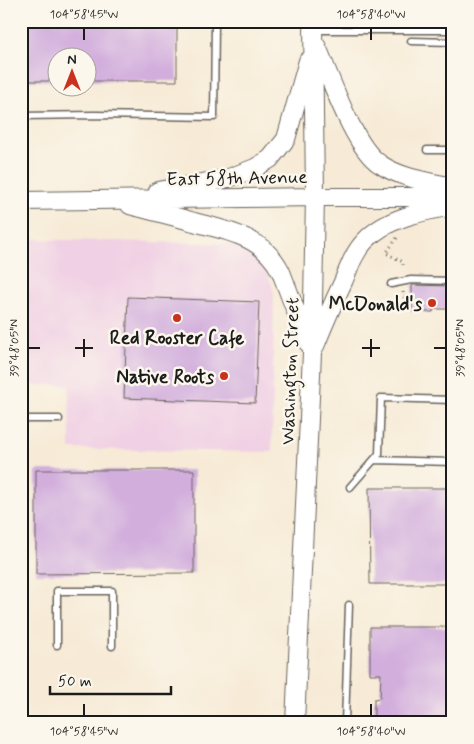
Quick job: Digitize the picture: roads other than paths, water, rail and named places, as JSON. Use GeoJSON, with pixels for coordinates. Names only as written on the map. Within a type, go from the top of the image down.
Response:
{"type":"FeatureCollection","features":[{"type":"Feature","properties":{"kind":"main road"},"geometry":{"type":"LineString","coordinates":[[314,30],[357,139],[369,156],[397,174],[453,187]]}},
{"type":"Feature","properties":{"kind":"main road"},"geometry":{"type":"LineString","coordinates":[[109,200],[229,178],[255,168],[270,159],[286,139],[314,30]]}},
{"type":"Feature","properties":{"kind":"main road","name":"Washington Street"},"geometry":{"type":"LineString","coordinates":[[295,723],[312,353],[315,197],[314,30]]}},
{"type":"Feature","properties":{"kind":"main road","name":"East 58th Avenue"},"geometry":{"type":"LineString","coordinates":[[21,201],[453,197]]}},
{"type":"Feature","properties":{"kind":"main road"},"geometry":{"type":"LineString","coordinates":[[109,200],[234,232],[267,251],[281,272],[312,353]]}},
{"type":"Feature","properties":{"kind":"main road"},"geometry":{"type":"LineString","coordinates":[[312,353],[353,258],[364,241],[380,228],[399,220],[417,213],[453,206]]}},
{"type":"Feature","properties":{"kind":"lane"},"geometry":{"type":"LineString","coordinates":[[21,116],[95,115],[214,118],[215,21]]}},
{"type":"Feature","properties":{"kind":"lane"},"geometry":{"type":"LineString","coordinates":[[314,30],[453,30]]}},
{"type":"Feature","properties":{"kind":"lane"},"geometry":{"type":"LineString","coordinates":[[411,41],[453,42]]}},
{"type":"Feature","properties":{"kind":"lane"},"geometry":{"type":"LineString","coordinates":[[427,150],[453,150]]}},
{"type":"Feature","properties":{"kind":"lane"},"geometry":{"type":"LineString","coordinates":[[391,284],[411,280],[453,280]]}},
{"type":"Feature","properties":{"kind":"lane"},"geometry":{"type":"LineString","coordinates":[[350,487],[379,454],[381,398],[453,400]]}},
{"type":"Feature","properties":{"kind":"lane"},"geometry":{"type":"LineString","coordinates":[[21,419],[59,419]]}},
{"type":"Feature","properties":{"kind":"lane"},"geometry":{"type":"LineString","coordinates":[[374,460],[453,462]]}},
{"type":"Feature","properties":{"kind":"lane"},"geometry":{"type":"LineString","coordinates":[[57,645],[57,591],[112,591],[112,646]]}},
{"type":"Feature","properties":{"kind":"lane"},"geometry":{"type":"LineString","coordinates":[[345,723],[349,605]]}},
{"type":"Feature","properties":{"kind":"place","name":"McDonald's"},"geometry":{"type":"Point","coordinates":[432,303]}},
{"type":"Feature","properties":{"kind":"place","name":"Red Rooster Cafe"},"geometry":{"type":"Point","coordinates":[177,318]}},
{"type":"Feature","properties":{"kind":"place","name":"Native Roots"},"geometry":{"type":"Point","coordinates":[224,376]}}]}
